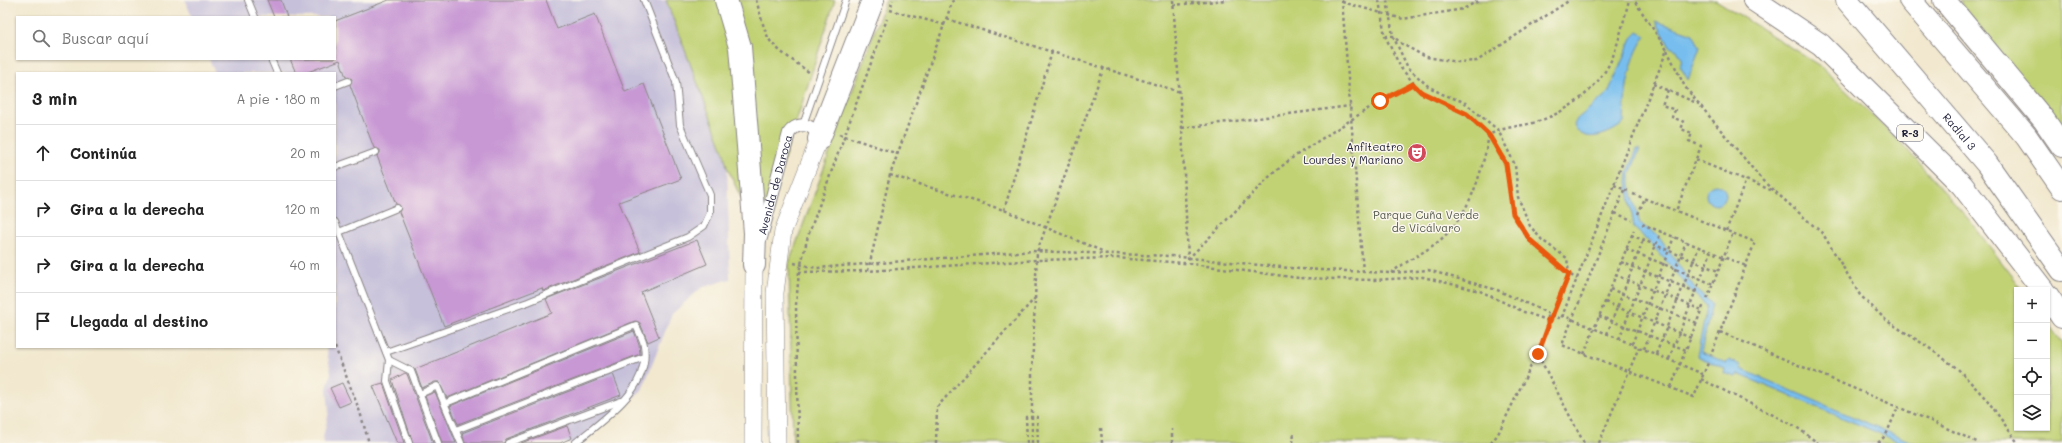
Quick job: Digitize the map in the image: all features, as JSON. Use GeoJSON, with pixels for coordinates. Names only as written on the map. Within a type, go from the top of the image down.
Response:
{"type":"FeatureCollection","features":[{"type":"Feature","properties":{"kind":"highway"},"geometry":{"type":"LineString","coordinates":[[726,0],[740,47],[755,233],[754,266]]}},
{"type":"Feature","properties":{"kind":"highway","name":"R-3"},"geometry":{"type":"LineString","coordinates":[[1754,0],[1821,45],[1962,185],[2041,287]]}},
{"type":"Feature","properties":{"kind":"highway","name":"Radial 3"},"geometry":{"type":"LineString","coordinates":[[1847,0],[1987,164],[2062,270]]}},
{"type":"Feature","properties":{"kind":"highway"},"geometry":{"type":"LineString","coordinates":[[1910,0],[2026,136],[2062,188]]}},
{"type":"Feature","properties":{"kind":"highway"},"geometry":{"type":"LineString","coordinates":[[1944,0],[2044,120],[2062,146]]}},
{"type":"Feature","properties":{"kind":"highway"},"geometry":{"type":"LineString","coordinates":[[829,137],[877,6]]}},
{"type":"Feature","properties":{"kind":"highway"},"geometry":{"type":"LineString","coordinates":[[2050,299],[2062,317]]}},
{"type":"Feature","properties":{"kind":"main road","name":"Avenida de Daroca"},"geometry":{"type":"LineString","coordinates":[[777,443],[775,293],[783,231],[829,137]]}},
{"type":"Feature","properties":{"kind":"main road","name":"Avenida de Daroca"},"geometry":{"type":"LineString","coordinates":[[753,443],[754,266]]}},
{"type":"Feature","properties":{"kind":"street","name":"Avenida de Daroca"},"geometry":{"type":"LineString","coordinates":[[754,266],[789,134],[794,127],[803,125],[829,137]]}},
{"type":"Feature","properties":{"kind":"lane"},"geometry":{"type":"LineString","coordinates":[[248,0],[255,16]]}},
{"type":"Feature","properties":{"kind":"lane"},"geometry":{"type":"LineString","coordinates":[[386,352],[528,302],[688,237],[704,226],[710,213],[710,195],[680,125],[676,82],[644,0]]}},
{"type":"Feature","properties":{"kind":"lane"},"geometry":{"type":"LineString","coordinates":[[803,125],[846,0]]}},
{"type":"Feature","properties":{"kind":"lane"},"geometry":{"type":"LineString","coordinates":[[271,60],[277,72]]}},
{"type":"Feature","properties":{"kind":"lane"},"geometry":{"type":"LineString","coordinates":[[336,86],[348,81]]}},
{"type":"Feature","properties":{"kind":"lane"},"geometry":{"type":"LineString","coordinates":[[336,167],[376,152]]}},
{"type":"Feature","properties":{"kind":"lane"},"geometry":{"type":"LineString","coordinates":[[339,232],[397,208]]}},
{"type":"Feature","properties":{"kind":"lane"},"geometry":{"type":"LineString","coordinates":[[336,224],[389,360],[387,381],[409,443]]}},
{"type":"Feature","properties":{"kind":"lane"},"geometry":{"type":"LineString","coordinates":[[446,403],[636,325],[644,344],[644,357],[637,384],[625,400],[575,443]]}},
{"type":"Feature","properties":{"kind":"lane"},"geometry":{"type":"LineString","coordinates":[[456,430],[644,357]]}},
{"type":"Feature","properties":{"kind":"lane"},"geometry":{"type":"LineString","coordinates":[[389,360],[411,371],[438,443]]}},
{"type":"Feature","properties":{"kind":"lane"},"geometry":{"type":"LineString","coordinates":[[420,394],[437,386],[446,403],[460,443]]}},
{"type":"Feature","properties":{"kind":"lane"},"geometry":{"type":"LineString","coordinates":[[508,443],[625,400]]}},
{"type":"Feature","properties":{"kind":"path"},"geometry":{"type":"LineString","coordinates":[[756,0],[769,40],[778,50],[800,64],[818,79]]}},
{"type":"Feature","properties":{"kind":"path"},"geometry":{"type":"LineString","coordinates":[[868,271],[890,175],[953,0]]}},
{"type":"Feature","properties":{"kind":"path"},"geometry":{"type":"LineString","coordinates":[[1173,0],[1180,92],[1188,259]]}},
{"type":"Feature","properties":{"kind":"path"},"geometry":{"type":"LineString","coordinates":[[1174,5],[1227,0]]}},
{"type":"Feature","properties":{"kind":"path"},"geometry":{"type":"LineString","coordinates":[[1379,0],[1385,36],[1395,58],[1413,84],[1421,92],[1467,114],[1489,135],[1506,164],[1513,214],[1530,240],[1569,274],[1577,279]]}},
{"type":"Feature","properties":{"kind":"path"},"geometry":{"type":"LineString","coordinates":[[1387,0],[1393,36],[1408,68],[1419,78],[1442,94],[1464,102],[1498,130],[1516,165],[1518,197],[1530,226],[1542,240],[1567,258],[1569,274],[1550,321],[1548,320]]}},
{"type":"Feature","properties":{"kind":"path"},"geometry":{"type":"LineString","coordinates":[[1363,272],[1342,1],[1403,19],[1463,9],[1480,0]]}},
{"type":"Feature","properties":{"kind":"path"},"geometry":{"type":"LineString","coordinates":[[1385,36],[1393,36],[1402,44],[1426,57],[1458,62],[1477,61],[1570,0]]}},
{"type":"Feature","properties":{"kind":"path"},"geometry":{"type":"LineString","coordinates":[[1390,273],[1439,240],[1458,220],[1473,194],[1484,159],[1489,135],[1498,130],[1536,122],[1566,109],[1593,88],[1612,57],[1629,0]]}},
{"type":"Feature","properties":{"kind":"path"},"geometry":{"type":"LineString","coordinates":[[1634,0],[1666,50],[1685,87],[1763,181],[1823,234],[1860,295],[1887,321],[1958,369],[1988,401],[2018,443]]}},
{"type":"Feature","properties":{"kind":"path"},"geometry":{"type":"LineString","coordinates":[[798,443],[796,305],[799,272],[808,236],[844,136],[877,6],[945,25]]}},
{"type":"Feature","properties":{"kind":"path"},"geometry":{"type":"LineString","coordinates":[[947,19],[1180,92]]}},
{"type":"Feature","properties":{"kind":"path"},"geometry":{"type":"LineString","coordinates":[[792,262],[816,268],[1037,252],[1104,252],[1170,256],[1299,269],[1390,273],[1428,270],[1497,290],[1560,319],[1666,50]]}},
{"type":"Feature","properties":{"kind":"path"},"geometry":{"type":"LineString","coordinates":[[1004,210],[1052,52]]}},
{"type":"Feature","properties":{"kind":"path"},"geometry":{"type":"LineString","coordinates":[[1032,443],[1032,372],[1037,252],[1104,67]]}},
{"type":"Feature","properties":{"kind":"path"},"geometry":{"type":"LineString","coordinates":[[1188,259],[1271,175],[1292,158],[1380,101],[1413,84]]}},
{"type":"Feature","properties":{"kind":"path"},"geometry":{"type":"LineString","coordinates":[[1653,84],[1700,104]]}},
{"type":"Feature","properties":{"kind":"path"},"geometry":{"type":"LineString","coordinates":[[1668,90],[1662,104],[1675,110],[1672,117],[1684,122],[1681,129],[1692,133],[1689,140],[1701,146],[1676,211]]}},
{"type":"Feature","properties":{"kind":"path"},"geometry":{"type":"LineString","coordinates":[[1182,128],[1350,106]]}},
{"type":"Feature","properties":{"kind":"path"},"geometry":{"type":"LineString","coordinates":[[829,137],[844,136],[898,154]]}},
{"type":"Feature","properties":{"kind":"path"},"geometry":{"type":"LineString","coordinates":[[1696,160],[1773,191]]}},
{"type":"Feature","properties":{"kind":"path"},"geometry":{"type":"LineString","coordinates":[[890,175],[1004,210],[1104,252]]}},
{"type":"Feature","properties":{"kind":"path"},"geometry":{"type":"LineString","coordinates":[[1726,231],[1746,180]]}},
{"type":"Feature","properties":{"kind":"path"},"geometry":{"type":"LineString","coordinates":[[1614,185],[1628,191]]}},
{"type":"Feature","properties":{"kind":"path"},"geometry":{"type":"LineString","coordinates":[[1624,190],[1562,345],[1694,397],[1708,363]]}},
{"type":"Feature","properties":{"kind":"path"},"geometry":{"type":"LineString","coordinates":[[1633,194],[1755,242],[1711,355]]}},
{"type":"Feature","properties":{"kind":"path"},"geometry":{"type":"LineString","coordinates":[[1638,214],[1645,198]]}},
{"type":"Feature","properties":{"kind":"path"},"geometry":{"type":"LineString","coordinates":[[1614,213],[1632,220]]}},
{"type":"Feature","properties":{"kind":"path"},"geometry":{"type":"LineString","coordinates":[[1642,224],[1746,266]]}},
{"type":"Feature","properties":{"kind":"path"},"geometry":{"type":"LineString","coordinates":[[1584,354],[1634,230]]}},
{"type":"Feature","properties":{"kind":"path"},"geometry":{"type":"LineString","coordinates":[[1620,339],[1661,232]]}},
{"type":"Feature","properties":{"kind":"path"},"geometry":{"type":"LineString","coordinates":[[1707,299],[1733,233]]}},
{"type":"Feature","properties":{"kind":"path"},"geometry":{"type":"LineString","coordinates":[[1631,235],[1644,239],[1718,271]]}},
{"type":"Feature","properties":{"kind":"path"},"geometry":{"type":"LineString","coordinates":[[1632,344],[1674,236]]}},
{"type":"Feature","properties":{"kind":"path"},"geometry":{"type":"LineString","coordinates":[[1607,334],[1644,239]]}},
{"type":"Feature","properties":{"kind":"path"},"geometry":{"type":"LineString","coordinates":[[1644,349],[1686,242]]}},
{"type":"Feature","properties":{"kind":"path"},"geometry":{"type":"LineString","coordinates":[[1656,354],[1699,247]]}},
{"type":"Feature","properties":{"kind":"path"},"geometry":{"type":"LineString","coordinates":[[1626,249],[1712,284]]}},
{"type":"Feature","properties":{"kind":"path"},"geometry":{"type":"LineString","coordinates":[[1669,360],[1712,252]]}},
{"type":"Feature","properties":{"kind":"path"},"geometry":{"type":"LineString","coordinates":[[799,272],[868,271],[1037,260],[1123,259],[1184,263],[1299,278],[1374,280],[1423,277],[1480,291],[1524,312],[1548,320]]}},
{"type":"Feature","properties":{"kind":"path"},"geometry":{"type":"LineString","coordinates":[[1620,262],[1696,292]]}},
{"type":"Feature","properties":{"kind":"path"},"geometry":{"type":"LineString","coordinates":[[1615,276],[1702,310]]}},
{"type":"Feature","properties":{"kind":"path"},"geometry":{"type":"LineString","coordinates":[[1610,289],[1697,323]]}},
{"type":"Feature","properties":{"kind":"path"},"geometry":{"type":"LineString","coordinates":[[936,443],[937,407],[1036,297]]}},
{"type":"Feature","properties":{"kind":"path"},"geometry":{"type":"LineString","coordinates":[[1604,302],[1691,338]]}},
{"type":"Feature","properties":{"kind":"path"},"geometry":{"type":"LineString","coordinates":[[1671,387],[1704,304]]}},
{"type":"Feature","properties":{"kind":"path"},"geometry":{"type":"LineString","coordinates":[[1491,443],[1498,434],[1538,354],[1548,327],[1548,314]]}},
{"type":"Feature","properties":{"kind":"path"},"geometry":{"type":"LineString","coordinates":[[1562,315],[1703,374]]}},
{"type":"Feature","properties":{"kind":"path"},"geometry":{"type":"LineString","coordinates":[[1599,316],[1686,350]]}},
{"type":"Feature","properties":{"kind":"path"},"geometry":{"type":"LineString","coordinates":[[1720,332],[1979,443]]}},
{"type":"Feature","properties":{"kind":"path"},"geometry":{"type":"LineString","coordinates":[[1599,443],[1639,347]]}},
{"type":"Feature","properties":{"kind":"path"},"geometry":{"type":"LineString","coordinates":[[335,348],[369,443]]}},
{"type":"Feature","properties":{"kind":"path"},"geometry":{"type":"LineString","coordinates":[[1538,354],[1584,443]]}},
{"type":"Feature","properties":{"kind":"path"},"geometry":{"type":"LineString","coordinates":[[1701,380],[1796,426],[1818,443]]}},
{"type":"Feature","properties":{"kind":"path"},"geometry":{"type":"LineString","coordinates":[[1878,443],[1886,435],[1898,407]]}},
{"type":"Feature","properties":{"kind":"path"},"geometry":{"type":"LineString","coordinates":[[1027,443],[1026,417],[1032,416],[1037,417],[1038,443]]}},
{"type":"Feature","properties":{"kind":"path"},"geometry":{"type":"LineString","coordinates":[[1101,428],[1102,443]]}},
{"type":"Feature","properties":{"kind":"path"},"geometry":{"type":"LineString","coordinates":[[1172,429],[1172,443]]}},
{"type":"Feature","properties":{"kind":"path"},"geometry":{"type":"LineString","coordinates":[[1293,443],[1294,432]]}},
{"type":"Feature","properties":{"kind":"shaded area"},"geometry":{"type":"Polygon","coordinates":[[[185,0],[666,0],[724,153],[727,167],[730,279],[701,288],[672,314],[642,390],[583,443],[324,443],[323,437],[329,412],[327,389],[331,373],[326,348],[336,348],[336,72],[215,72],[209,60],[336,60],[336,16],[192,16],[185,0]]]}},
{"type":"Feature","properties":{"kind":"green space"},"geometry":{"type":"Polygon","coordinates":[[[666,0],[835,0],[759,238],[727,167],[724,153],[666,0]]]}},
{"type":"Feature","properties":{"kind":"green space","name":"Parque Cuña Verde de Vicálvaro"},"geometry":{"type":"Polygon","coordinates":[[[886,0],[1716,0],[1820,66],[1903,145],[1970,221],[2021,287],[2014,287],[2014,431],[2050,431],[2050,326],[2062,343],[2062,443],[793,443],[789,263],[886,0]]]}},
{"type":"Feature","properties":{"kind":"green space"},"geometry":{"type":"Polygon","coordinates":[[[1959,0],[2062,0],[2062,130],[1959,0]]]}},
{"type":"Feature","properties":{"kind":"water"},"geometry":{"type":"Polygon","coordinates":[[[1656,21],[1693,34],[1700,47],[1688,80],[1680,66],[1682,59],[1677,50],[1670,47],[1656,21]]]}},
{"type":"Feature","properties":{"kind":"water"},"geometry":{"type":"Polygon","coordinates":[[[1638,32],[1645,36],[1639,46],[1628,78],[1624,123],[1605,134],[1598,136],[1584,135],[1578,131],[1574,125],[1577,119],[1608,93],[1632,38],[1638,32]]]}},
{"type":"Feature","properties":{"kind":"water"},"geometry":{"type":"Polygon","coordinates":[[[1637,149],[1640,149],[1630,174],[1630,185],[1640,224],[1658,236],[1697,291],[1712,304],[1701,352],[1727,363],[1729,360],[1741,365],[1741,369],[1914,443],[1902,443],[1738,374],[1736,377],[1724,373],[1725,369],[1697,356],[1707,306],[1634,228],[1627,182],[1628,172],[1637,149]]]}},
{"type":"Feature","properties":{"kind":"water"},"geometry":{"type":"Polygon","coordinates":[[[1716,185],[1723,188],[1726,195],[1723,202],[1716,205],[1709,202],[1706,195],[1709,188],[1716,185]]]}},
{"type":"Feature","properties":{"kind":"building"},"geometry":{"type":"Polygon","coordinates":[[[267,0],[281,0],[287,16],[274,16],[267,0]]]}},
{"type":"Feature","properties":{"kind":"building"},"geometry":{"type":"Polygon","coordinates":[[[389,0],[546,0],[557,29],[595,14],[625,92],[644,84],[681,179],[619,202],[640,252],[543,291],[542,288],[444,326],[399,212],[401,207],[396,204],[377,156],[380,153],[380,150],[374,148],[350,85],[352,79],[346,77],[340,60],[308,72],[296,72],[290,60],[336,60],[336,21],[389,0]]]}},
{"type":"Feature","properties":{"kind":"building"},"geometry":{"type":"Polygon","coordinates":[[[697,240],[707,264],[641,292],[659,337],[648,342],[640,323],[635,321],[447,398],[439,382],[435,382],[422,388],[415,369],[552,313],[546,299],[697,240]]]}},
{"type":"Feature","properties":{"kind":"building"},"geometry":{"type":"Polygon","coordinates":[[[634,331],[639,344],[640,354],[458,424],[450,406],[634,331]]]}},
{"type":"Feature","properties":{"kind":"building"},"geometry":{"type":"Polygon","coordinates":[[[405,373],[407,374],[433,443],[413,443],[392,380],[405,373]]]}},
{"type":"Feature","properties":{"kind":"building"},"geometry":{"type":"Polygon","coordinates":[[[613,374],[621,395],[506,439],[504,443],[465,443],[462,433],[613,374]]]}},
{"type":"Feature","properties":{"kind":"building"},"geometry":{"type":"Polygon","coordinates":[[[342,383],[351,402],[339,407],[330,388],[342,383]]]}},
{"type":"Feature","properties":{"kind":"building"},"geometry":{"type":"Polygon","coordinates":[[[383,383],[404,443],[397,443],[373,386],[383,383]]]}},
{"type":"Feature","properties":{"kind":"building"},"geometry":{"type":"Polygon","coordinates":[[[435,392],[456,443],[442,443],[425,396],[435,392]]]}},
{"type":"Feature","properties":{"kind":"building"},"geometry":{"type":"Polygon","coordinates":[[[567,426],[572,438],[560,443],[521,443],[567,426]]]}},
{"type":"Feature","properties":{"kind":"place","name":"Anfiteatro Lourdes y Mariano"},"geometry":{"type":"Point","coordinates":[1417,153]}},
{"type":"Feature","properties":{"kind":"route"},"geometry":{"type":"LineString","coordinates":[[1380,101],[1413,84],[1421,92],[1467,114],[1489,135],[1506,164],[1513,214],[1530,240],[1569,274],[1550,321],[1548,320],[1548,327],[1538,354]]}}]}
